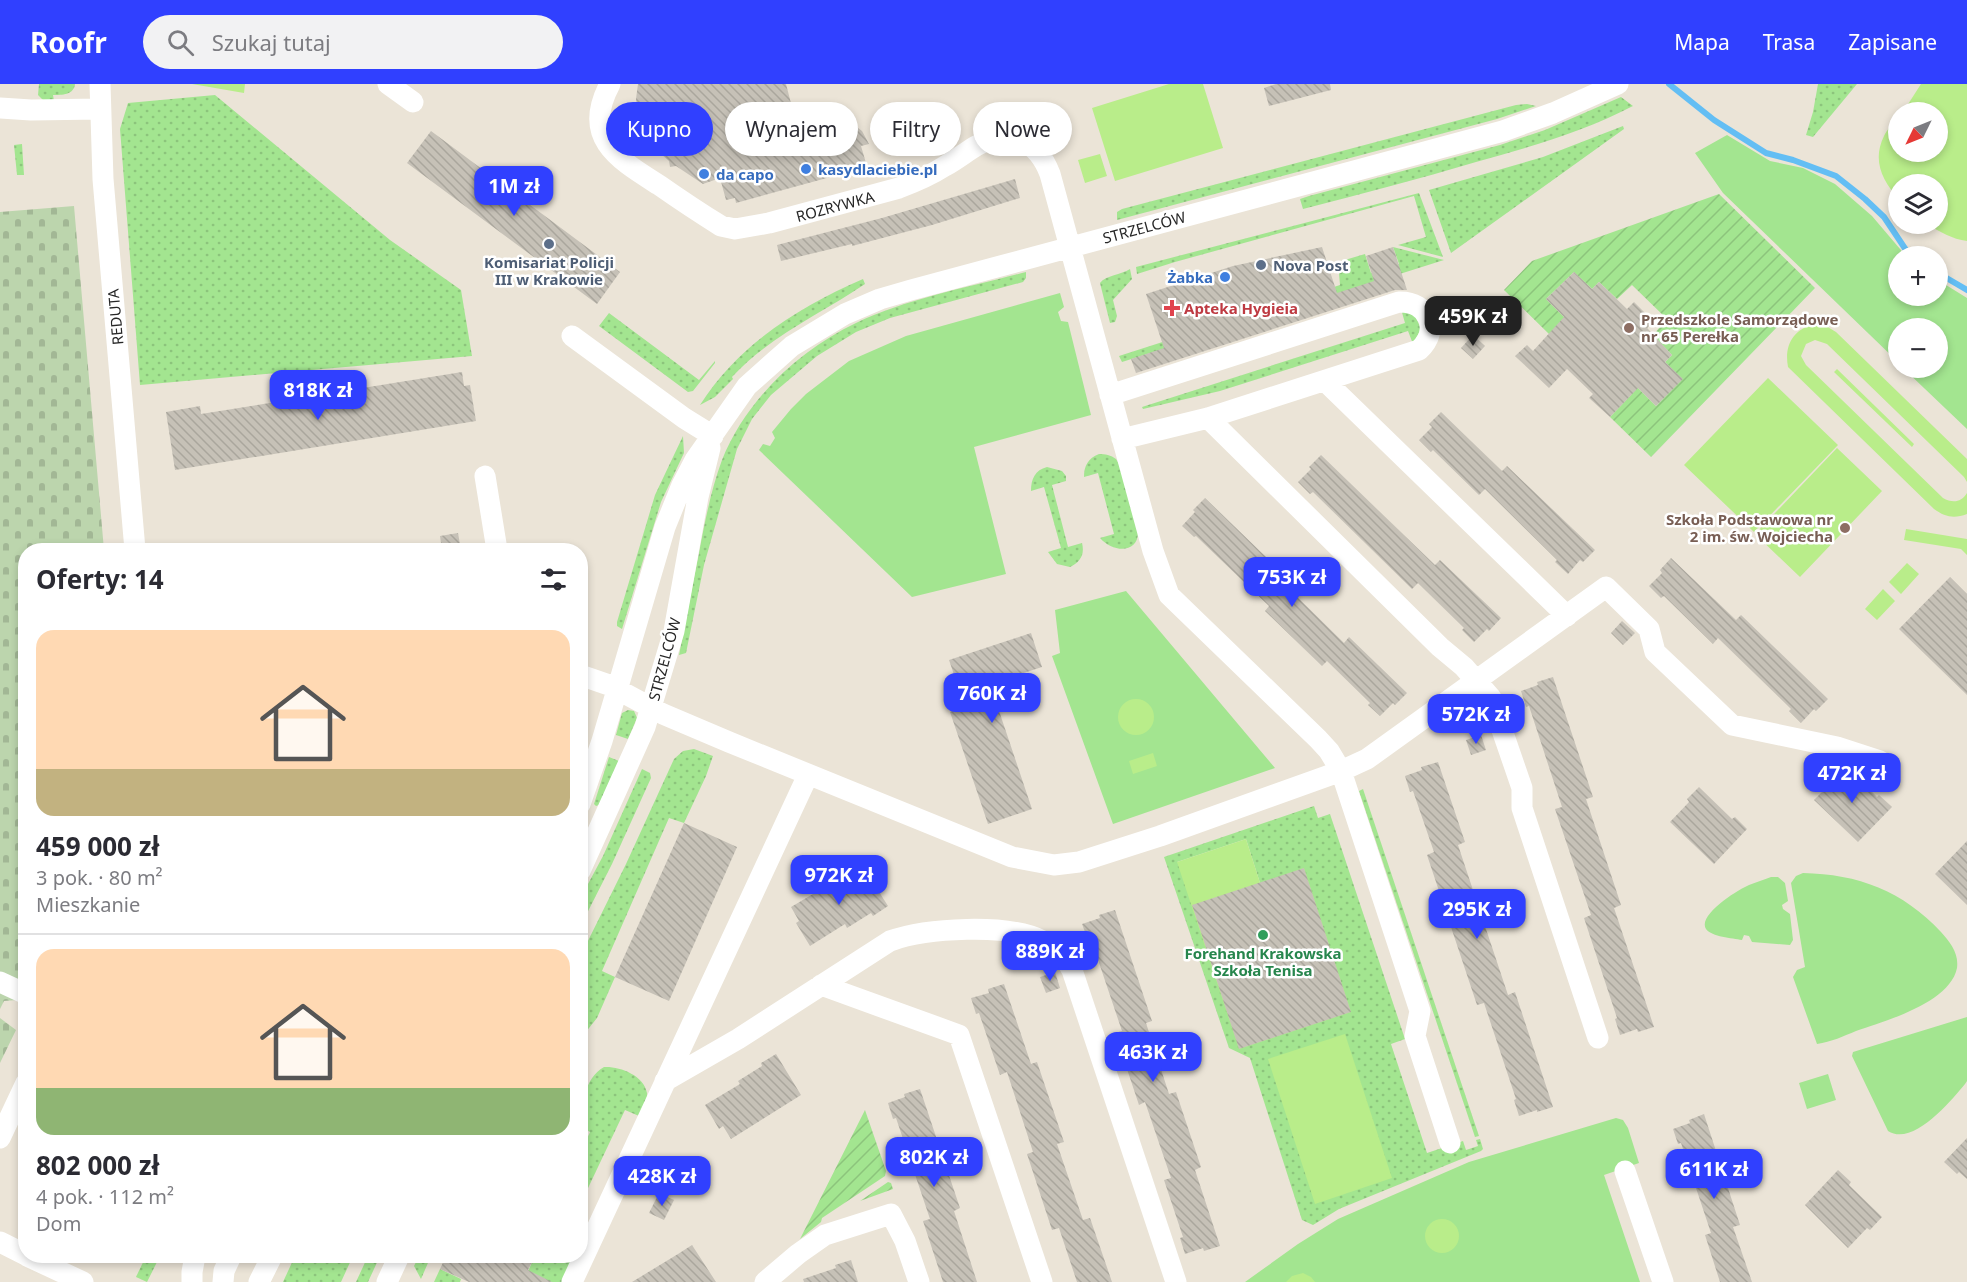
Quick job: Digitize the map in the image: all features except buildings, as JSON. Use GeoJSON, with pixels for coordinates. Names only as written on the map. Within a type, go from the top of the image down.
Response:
{"type":"FeatureCollection","features":[{"type":"Feature","properties":{"kind":"street","name":"REDUTA"},"geometry":{"type":"LineString","coordinates":[[100,84],[103,179],[134,543]]}},
{"type":"Feature","properties":{"kind":"street"},"geometry":{"type":"LineString","coordinates":[[388,84],[413,102]]}},
{"type":"Feature","properties":{"kind":"street","name":"ROZRYWKA"},"geometry":{"type":"LineString","coordinates":[[610,84],[604,94],[600,111],[600,127],[605,142],[621,161],[721,226],[735,229],[770,223],[884,193],[918,181],[978,145],[990,141],[1012,139],[1031,145],[1042,155],[1153,551],[1169,595],[1318,739],[1329,751],[1341,771],[1420,1011],[1415,1036],[1450,1143]]}},
{"type":"Feature","properties":{"kind":"street","name":"STRZELCÓW"},"geometry":{"type":"LineString","coordinates":[[588,782],[603,741],[665,527],[682,485],[695,460],[735,401],[763,370],[792,346],[822,326],[880,299],[1503,131],[1554,113],[1614,86]]}},
{"type":"Feature","properties":{"kind":"street"},"geometry":{"type":"LineString","coordinates":[[0,108],[31,111],[100,109]]}},
{"type":"Feature","properties":{"kind":"street"},"geometry":{"type":"LineString","coordinates":[[1110,395],[1399,302],[1409,301],[1420,307],[1428,319],[1431,333],[1427,343],[1419,350],[1208,418],[1122,438]]}},
{"type":"Feature","properties":{"kind":"street"},"geometry":{"type":"LineString","coordinates":[[572,336],[712,436]]}},
{"type":"Feature","properties":{"kind":"street"},"geometry":{"type":"LineString","coordinates":[[1325,381],[1567,616]]}},
{"type":"Feature","properties":{"kind":"street"},"geometry":{"type":"LineString","coordinates":[[1208,418],[1491,698],[1522,788],[1522,808],[1598,1038]]}},
{"type":"Feature","properties":{"kind":"street","name":"STRZELCÓW"},"geometry":{"type":"LineString","coordinates":[[588,854],[642,736],[674,631],[698,497],[712,436]]}},
{"type":"Feature","properties":{"kind":"street"},"geometry":{"type":"LineString","coordinates":[[485,476],[496,543]]}},
{"type":"Feature","properties":{"kind":"street"},"geometry":{"type":"LineString","coordinates":[[588,678],[651,708],[808,775],[983,846],[1039,864],[1079,862],[1160,836],[1341,771],[1367,759],[1606,587],[1649,629],[1655,652],[1732,725],[1837,747],[1880,761]]}},
{"type":"Feature","properties":{"kind":"street"},"geometry":{"type":"LineString","coordinates":[[588,1247],[808,775]]}},
{"type":"Feature","properties":{"kind":"street"},"geometry":{"type":"LineString","coordinates":[[665,1081],[738,1039],[872,951],[906,935],[990,930],[1042,940],[1061,953],[1072,970],[1176,1282]]}},
{"type":"Feature","properties":{"kind":"street"},"geometry":{"type":"LineString","coordinates":[[0,982],[18,990]]}},
{"type":"Feature","properties":{"kind":"street"},"geometry":{"type":"LineString","coordinates":[[821,985],[959,1035],[1042,1282]]}},
{"type":"Feature","properties":{"kind":"street"},"geometry":{"type":"LineString","coordinates":[[0,1138],[5,1116],[18,1096]]}},
{"type":"Feature","properties":{"kind":"street"},"geometry":{"type":"LineString","coordinates":[[1624,1171],[1663,1282]]}},
{"type":"Feature","properties":{"kind":"street"},"geometry":{"type":"LineString","coordinates":[[773,1280],[798,1254],[825,1235],[891,1214],[905,1241],[919,1282]]}},
{"type":"Feature","properties":{"kind":"street"},"geometry":{"type":"LineString","coordinates":[[0,1242],[18,1251]]}},
{"type":"Feature","properties":{"kind":"street"},"geometry":{"type":"LineString","coordinates":[[43,1263],[83,1282]]}},
{"type":"Feature","properties":{"kind":"street"},"geometry":{"type":"LineString","coordinates":[[192,1282],[194,1263]]}},
{"type":"Feature","properties":{"kind":"street"},"geometry":{"type":"LineString","coordinates":[[223,1282],[228,1263]]}},
{"type":"Feature","properties":{"kind":"street"},"geometry":{"type":"LineString","coordinates":[[260,1282],[269,1263]]}},
{"type":"Feature","properties":{"kind":"street"},"geometry":{"type":"LineString","coordinates":[[387,1282],[396,1263]]}},
{"type":"Feature","properties":{"kind":"street"},"geometry":{"type":"LineString","coordinates":[[572,1282],[581,1263]]}},
{"type":"Feature","properties":{"kind":"green space"},"geometry":{"type":"Polygon","coordinates":[[[39,84],[75,84],[70,92],[53,95],[54,101],[44,101],[38,95],[39,84]]]}},
{"type":"Feature","properties":{"kind":"green space"},"geometry":{"type":"Polygon","coordinates":[[[192,84],[245,84],[244,93],[192,84]]]}},
{"type":"Feature","properties":{"kind":"green space"},"geometry":{"type":"Polygon","coordinates":[[[1169,84],[1203,84],[1223,148],[1115,181],[1092,108],[1169,84]]]}},
{"type":"Feature","properties":{"kind":"green space"},"geometry":{"type":"Polygon","coordinates":[[[1818,84],[1857,84],[1813,137],[1806,135],[1818,84]]]}},
{"type":"Feature","properties":{"kind":"green space"},"geometry":{"type":"Polygon","coordinates":[[[1921,84],[1967,84],[1967,241],[1945,234],[1948,234],[1948,174],[1888,174],[1888,185],[1881,170],[1879,153],[1888,130],[1888,162],[1948,162],[1948,102],[1909,102],[1921,84]]]}},
{"type":"Feature","properties":{"kind":"green space"},"geometry":{"type":"Polygon","coordinates":[[[215,95],[390,240],[461,290],[472,356],[140,385],[120,129],[128,103],[215,95]]]}},
{"type":"Feature","properties":{"kind":"green space"},"geometry":{"type":"Polygon","coordinates":[[[1621,97],[1633,106],[1595,124],[1556,138],[1303,209],[1300,199],[1500,145],[1545,130],[1621,97]]]}},
{"type":"Feature","properties":{"kind":"green space"},"geometry":{"type":"Polygon","coordinates":[[[1527,104],[1536,106],[1497,119],[1117,220],[1117,212],[1122,209],[1527,104]]]}},
{"type":"Feature","properties":{"kind":"green space"},"geometry":{"type":"Polygon","coordinates":[[[1623,126],[1624,129],[1451,253],[1429,190],[1543,157],[1623,126]]]}},
{"type":"Feature","properties":{"kind":"green space"},"geometry":{"type":"Polygon","coordinates":[[[1727,135],[1770,161],[1803,168],[1835,184],[1872,216],[1898,246],[1888,246],[1888,306],[1948,306],[1948,286],[1967,298],[1967,429],[1913,378],[1948,378],[1948,318],[1888,318],[1888,352],[1723,193],[1695,153],[1727,135]]]}},
{"type":"Feature","properties":{"kind":"green space"},"geometry":{"type":"Polygon","coordinates":[[[22,144],[24,175],[17,175],[14,145],[22,144]]]}},
{"type":"Feature","properties":{"kind":"green space"},"geometry":{"type":"Polygon","coordinates":[[[1100,154],[1107,176],[1085,183],[1078,160],[1100,154]]]}},
{"type":"Feature","properties":{"kind":"green space"},"geometry":{"type":"Polygon","coordinates":[[[1419,193],[1443,257],[1398,245],[1426,237],[1414,196],[1137,274],[1136,267],[1419,193]]]}},
{"type":"Feature","properties":{"kind":"green space","name":"Przedszkole Samorządowe nr 65 Perełka"},"geometry":{"type":"Polygon","coordinates":[[[1719,194],[1815,288],[1651,457],[1610,417],[1631,395],[1635,385],[1656,406],[1682,379],[1665,362],[1672,355],[1653,335],[1667,319],[1632,285],[1617,299],[1599,282],[1592,289],[1574,272],[1546,299],[1567,320],[1549,334],[1504,290],[1532,261],[1719,194]]]}},
{"type":"Feature","properties":{"kind":"green space"},"geometry":{"type":"Polygon","coordinates":[[[74,206],[103,543],[18,543],[18,998],[17,1000],[4,1001],[0,1009],[0,212],[74,206]]]}},
{"type":"Feature","properties":{"kind":"green space"},"geometry":{"type":"Polygon","coordinates":[[[1393,247],[1444,260],[1122,362],[1119,356],[1340,285],[1338,262],[1365,254],[1371,273],[1399,264],[1393,247]]]}},
{"type":"Feature","properties":{"kind":"green space"},"geometry":{"type":"Polygon","coordinates":[[[1130,269],[1132,279],[1113,300],[1117,316],[1115,322],[1110,323],[1100,283],[1106,278],[1130,269]]]}},
{"type":"Feature","properties":{"kind":"green space"},"geometry":{"type":"Polygon","coordinates":[[[1026,272],[1023,282],[890,318],[856,332],[817,356],[771,395],[752,419],[737,449],[704,565],[686,653],[679,655],[706,517],[718,471],[732,438],[760,397],[795,362],[814,347],[856,323],[918,300],[1026,272]]]}},
{"type":"Feature","properties":{"kind":"green space"},"geometry":{"type":"Polygon","coordinates":[[[863,279],[865,284],[762,350],[732,377],[733,379],[715,397],[700,405],[733,364],[772,330],[816,302],[863,279]]]}},
{"type":"Feature","properties":{"kind":"green space"},"geometry":{"type":"Polygon","coordinates":[[[1060,293],[1064,307],[1058,312],[1061,321],[1068,322],[1091,415],[974,447],[1006,574],[912,597],[759,450],[763,444],[770,446],[775,438],[772,432],[806,394],[849,361],[906,336],[1060,293]]]}},
{"type":"Feature","properties":{"kind":"green space"},"geometry":{"type":"Polygon","coordinates":[[[1401,309],[1415,315],[1421,329],[1413,344],[1408,331],[1220,391],[1143,409],[1142,407],[1405,323],[1401,309]]]}},
{"type":"Feature","properties":{"kind":"green space"},"geometry":{"type":"Polygon","coordinates":[[[609,313],[699,380],[715,361],[715,363],[693,391],[688,392],[599,326],[609,313]]]}},
{"type":"Feature","properties":{"kind":"green space"},"geometry":{"type":"Polygon","coordinates":[[[1814,324],[1826,326],[1836,332],[1967,459],[1967,482],[1827,344],[1815,340],[1806,344],[1801,356],[1806,365],[1943,498],[1956,501],[1962,499],[1967,493],[1967,514],[1950,516],[1934,509],[1788,367],[1787,352],[1795,334],[1814,324]]]}},
{"type":"Feature","properties":{"kind":"green space"},"geometry":{"type":"Polygon","coordinates":[[[1837,369],[1914,444],[1912,447],[1834,372],[1837,369]]]}},
{"type":"Feature","properties":{"kind":"green space"},"geometry":{"type":"Polygon","coordinates":[[[1768,378],[1838,445],[1754,532],[1684,465],[1768,378]]]}},
{"type":"Feature","properties":{"kind":"green space"},"geometry":{"type":"Polygon","coordinates":[[[683,436],[684,453],[661,502],[622,629],[617,626],[617,622],[655,495],[683,436]]]}},
{"type":"Feature","properties":{"kind":"green space"},"geometry":{"type":"Polygon","coordinates":[[[1837,448],[1882,491],[1800,577],[1755,534],[1837,448]]]}},
{"type":"Feature","properties":{"kind":"green space"},"geometry":{"type":"Polygon","coordinates":[[[1099,454],[1116,459],[1126,482],[1138,531],[1134,544],[1124,549],[1105,543],[1100,538],[1114,534],[1098,473],[1084,477],[1087,463],[1099,454]]]}},
{"type":"Feature","properties":{"kind":"green space"},"geometry":{"type":"Polygon","coordinates":[[[1047,467],[1062,471],[1066,476],[1066,481],[1052,485],[1068,547],[1082,543],[1081,558],[1070,567],[1057,564],[1048,552],[1061,548],[1044,487],[1031,491],[1034,476],[1039,470],[1047,467]]]}},
{"type":"Feature","properties":{"kind":"green space"},"geometry":{"type":"Polygon","coordinates":[[[1906,529],[1967,539],[1967,555],[1961,549],[1904,540],[1906,529]]]}},
{"type":"Feature","properties":{"kind":"green space"},"geometry":{"type":"Polygon","coordinates":[[[1907,563],[1919,574],[1901,594],[1889,582],[1907,563]]]}},
{"type":"Feature","properties":{"kind":"green space"},"geometry":{"type":"Polygon","coordinates":[[[1883,589],[1895,601],[1877,620],[1865,609],[1883,589]]]}},
{"type":"Feature","properties":{"kind":"green space"},"geometry":{"type":"Polygon","coordinates":[[[1126,591],[1275,768],[1113,824],[1052,656],[1060,653],[1055,610],[1126,591]]]}},
{"type":"Feature","properties":{"kind":"green space"},"geometry":{"type":"Polygon","coordinates":[[[1136,699],[1149,704],[1154,717],[1149,730],[1136,735],[1123,730],[1118,717],[1123,704],[1136,699]]]}},
{"type":"Feature","properties":{"kind":"green space"},"geometry":{"type":"Polygon","coordinates":[[[628,710],[634,711],[637,718],[628,739],[616,735],[622,713],[628,710]]]}},
{"type":"Feature","properties":{"kind":"green space"},"geometry":{"type":"Polygon","coordinates":[[[694,749],[713,756],[684,823],[669,818],[602,971],[615,977],[597,1018],[588,1029],[588,941],[674,759],[683,751],[694,749]]]}},
{"type":"Feature","properties":{"kind":"green space"},"geometry":{"type":"Polygon","coordinates":[[[1153,753],[1157,766],[1133,774],[1129,761],[1153,753]]]}},
{"type":"Feature","properties":{"kind":"green space"},"geometry":{"type":"Polygon","coordinates":[[[609,757],[619,761],[599,805],[596,806],[594,804],[609,757]]]}},
{"type":"Feature","properties":{"kind":"green space"},"geometry":{"type":"Polygon","coordinates":[[[642,769],[650,773],[651,778],[588,911],[588,884],[642,769]]]}},
{"type":"Feature","properties":{"kind":"green space"},"geometry":{"type":"Polygon","coordinates":[[[1363,789],[1479,1136],[1475,1137],[1359,791],[1363,789]]]}},
{"type":"Feature","properties":{"kind":"green space"},"geometry":{"type":"Polygon","coordinates":[[[1314,806],[1318,818],[1330,814],[1405,1039],[1391,1044],[1427,1153],[1463,1141],[1466,1150],[1478,1146],[1476,1140],[1480,1139],[1483,1149],[1339,1209],[1313,1225],[1302,1220],[1250,1058],[1229,1048],[1164,857],[1314,806]],[[1246,839],[1177,862],[1260,883],[1246,839]]]}},
{"type":"Feature","properties":{"kind":"green space","name":"Forehand Krakowska Szkoła Tenisa"},"geometry":{"type":"Polygon","coordinates":[[[1246,839],[1260,883],[1304,868],[1351,1012],[1239,1049],[1177,862],[1246,839]]]}},
{"type":"Feature","properties":{"kind":"green space"},"geometry":{"type":"Polygon","coordinates":[[[1803,873],[1861,881],[1911,906],[1941,932],[1953,948],[1957,957],[1957,968],[1952,980],[1930,1001],[1915,1009],[1837,1039],[1817,1044],[1793,977],[1797,970],[1805,967],[1791,883],[1796,876],[1803,873]]]}},
{"type":"Feature","properties":{"kind":"green space"},"geometry":{"type":"Polygon","coordinates":[[[1771,877],[1778,877],[1785,883],[1788,901],[1782,905],[1783,909],[1790,914],[1793,940],[1790,945],[1752,942],[1749,936],[1744,935],[1742,940],[1722,937],[1706,929],[1705,923],[1708,917],[1720,903],[1744,887],[1771,877]]]}},
{"type":"Feature","properties":{"kind":"green space"},"geometry":{"type":"Polygon","coordinates":[[[1967,1017],[1967,1081],[1965,1084],[1941,1111],[1920,1128],[1909,1133],[1898,1134],[1888,1131],[1852,1056],[1853,1052],[1967,1017]]]}},
{"type":"Feature","properties":{"kind":"green space"},"geometry":{"type":"Polygon","coordinates":[[[0,1018],[16,1030],[0,1063],[0,1018]]]}},
{"type":"Feature","properties":{"kind":"green space"},"geometry":{"type":"Polygon","coordinates":[[[1345,1034],[1392,1178],[1315,1204],[1268,1059],[1345,1034]]]}},
{"type":"Feature","properties":{"kind":"green space"},"geometry":{"type":"Polygon","coordinates":[[[604,1067],[617,1068],[630,1073],[645,1087],[647,1099],[639,1116],[625,1110],[588,1188],[588,1136],[590,1132],[588,1131],[588,1086],[597,1072],[604,1067]]]}},
{"type":"Feature","properties":{"kind":"green space"},"geometry":{"type":"Polygon","coordinates":[[[1828,1074],[1836,1100],[1807,1109],[1799,1083],[1828,1074]]]}},
{"type":"Feature","properties":{"kind":"green space"},"geometry":{"type":"Polygon","coordinates":[[[865,1110],[886,1171],[885,1176],[822,1218],[821,1222],[800,1239],[865,1110]]]}},
{"type":"Feature","properties":{"kind":"green space"},"geometry":{"type":"Polygon","coordinates":[[[1616,1118],[1623,1120],[1628,1128],[1639,1163],[1604,1175],[1640,1282],[1245,1282],[1338,1219],[1469,1162],[1616,1118]]]}},
{"type":"Feature","properties":{"kind":"green space"},"geometry":{"type":"Polygon","coordinates":[[[888,1182],[891,1183],[893,1189],[860,1201],[888,1182]]]}},
{"type":"Feature","properties":{"kind":"green space"},"geometry":{"type":"Polygon","coordinates":[[[1442,1219],[1454,1224],[1459,1236],[1454,1248],[1442,1253],[1430,1248],[1425,1236],[1430,1224],[1442,1219]]]}},
{"type":"Feature","properties":{"kind":"green space"},"geometry":{"type":"Polygon","coordinates":[[[143,1263],[156,1263],[147,1282],[136,1277],[143,1263]]]}},
{"type":"Feature","properties":{"kind":"green space"},"geometry":{"type":"Polygon","coordinates":[[[292,1263],[350,1263],[341,1282],[283,1282],[292,1263]]]}},
{"type":"Feature","properties":{"kind":"green space"},"geometry":{"type":"Polygon","coordinates":[[[365,1263],[377,1263],[368,1282],[356,1282],[365,1263]]]}},
{"type":"Feature","properties":{"kind":"green space"},"geometry":{"type":"Polygon","coordinates":[[[416,1263],[428,1263],[421,1279],[414,1266],[416,1263]]]}},
{"type":"Feature","properties":{"kind":"green space"},"geometry":{"type":"Polygon","coordinates":[[[532,1263],[571,1263],[562,1282],[523,1282],[532,1263]]]}},
{"type":"Feature","properties":{"kind":"green space"},"geometry":{"type":"Polygon","coordinates":[[[440,1269],[461,1279],[460,1282],[434,1282],[440,1269]]]}},
{"type":"Feature","properties":{"kind":"green space"},"geometry":{"type":"Polygon","coordinates":[[[1303,1273],[1315,1282],[1286,1282],[1292,1276],[1303,1273]]]}},
{"type":"Feature","properties":{"kind":"waterway"},"geometry":{"type":"LineString","coordinates":[[1669,84],[1714,120],[1766,153],[1836,176],[1884,217],[1903,246]]}},
{"type":"Feature","properties":{"kind":"waterway"},"geometry":{"type":"LineString","coordinates":[[1948,279],[1967,290]]}},
{"type":"Feature","properties":{"kind":"place","name":"kasydlaciebie.pl"},"geometry":{"type":"Point","coordinates":[806,169]}},
{"type":"Feature","properties":{"kind":"place","name":"da capo"},"geometry":{"type":"Point","coordinates":[704,174]}},
{"type":"Feature","properties":{"kind":"place","name":"Komisariat Policji III w Krakowie"},"geometry":{"type":"Point","coordinates":[549,244]}},
{"type":"Feature","properties":{"kind":"place","name":"Nova Post"},"geometry":{"type":"Point","coordinates":[1261,265]}},
{"type":"Feature","properties":{"kind":"place","name":"Żabka"},"geometry":{"type":"Point","coordinates":[1225,277]}},
{"type":"Feature","properties":{"kind":"place","name":"Apteka Hygieia"},"geometry":{"type":"Point","coordinates":[1172,308]}},
{"type":"Feature","properties":{"kind":"place","name":"Przedszkole Samorządowe nr 65 Perełka"},"geometry":{"type":"Point","coordinates":[1629,328]}},
{"type":"Feature","properties":{"kind":"place","name":"Szkoła Podstawowa nr 2 im. św. Wojciecha"},"geometry":{"type":"Point","coordinates":[1845,528]}},
{"type":"Feature","properties":{"kind":"place","name":"Forehand Krakowska Szkoła Tenisa"},"geometry":{"type":"Point","coordinates":[1263,935]}}]}
